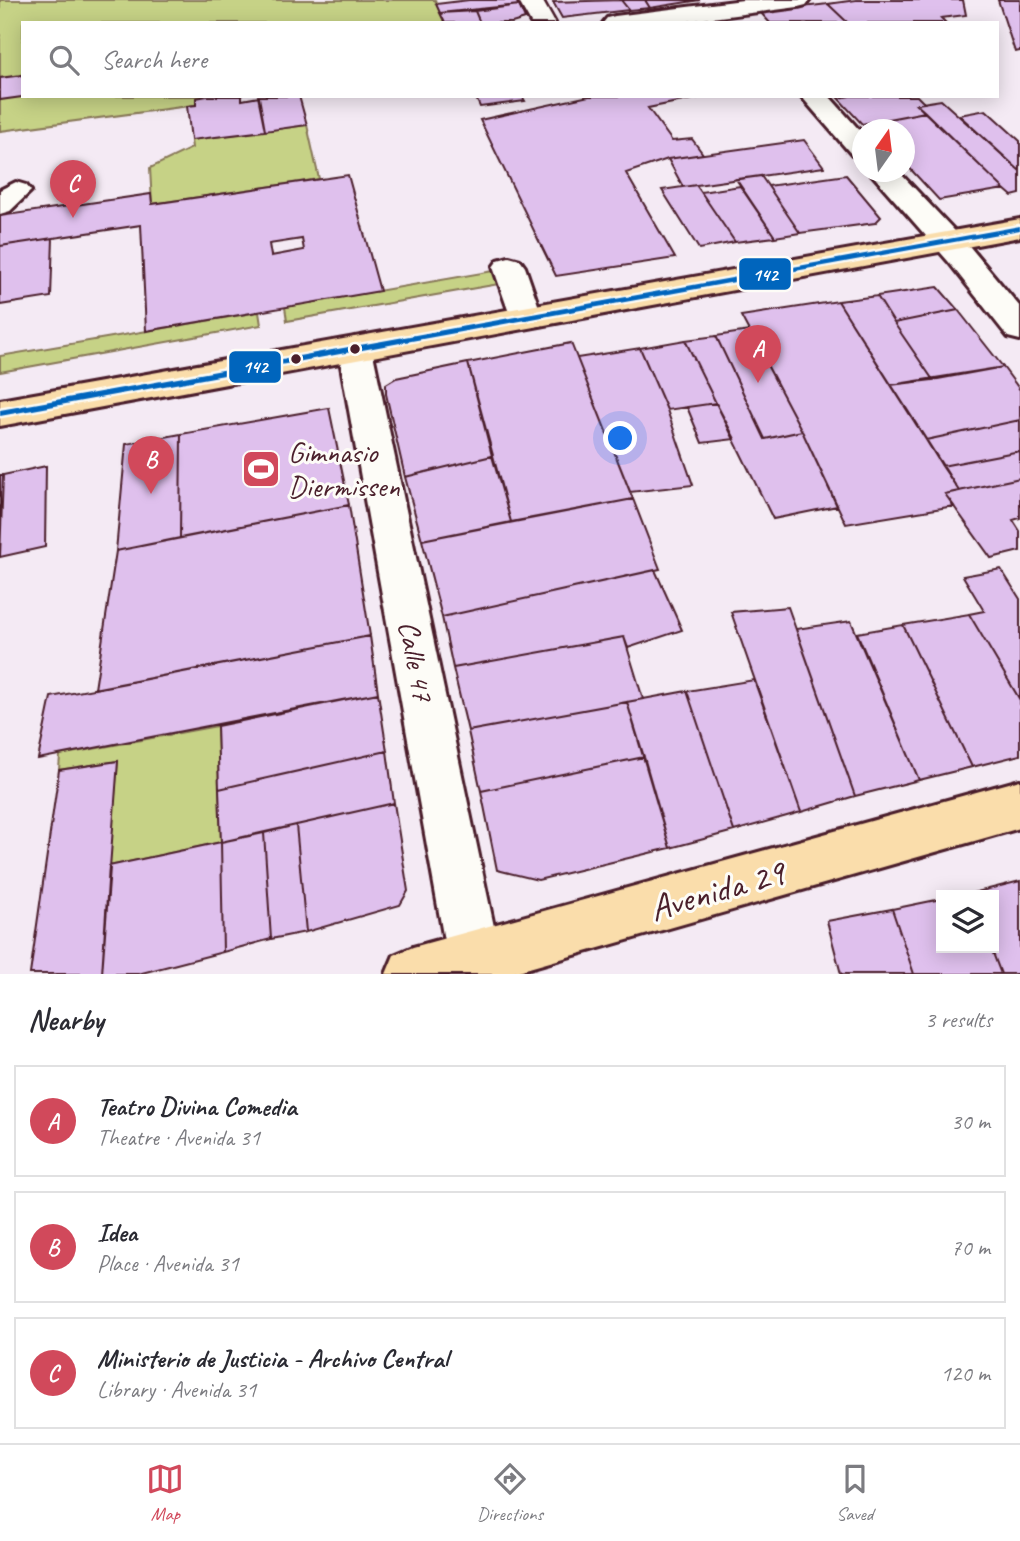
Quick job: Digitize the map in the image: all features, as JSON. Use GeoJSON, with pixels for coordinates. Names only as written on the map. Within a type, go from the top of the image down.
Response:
{"type":"FeatureCollection","features":[{"type":"Feature","properties":{"kind":"main road"},"geometry":{"type":"LineString","coordinates":[[0,413],[356,358],[955,250],[1020,228]]}},
{"type":"Feature","properties":{"kind":"main road"},"geometry":{"type":"LineString","coordinates":[[0,433],[356,358],[525,316],[955,250],[1020,249]]}},
{"type":"Feature","properties":{"kind":"main road","name":"Avenida 29"},"geometry":{"type":"LineString","coordinates":[[413,974],[475,966],[1020,804]]}},
{"type":"Feature","properties":{"kind":"street"},"geometry":{"type":"LineString","coordinates":[[530,0],[542,21]]}},
{"type":"Feature","properties":{"kind":"street"},"geometry":{"type":"LineString","coordinates":[[634,21],[738,10],[798,0]]}},
{"type":"Feature","properties":{"kind":"street"},"geometry":{"type":"LineString","coordinates":[[812,106],[852,140]]}},
{"type":"Feature","properties":{"kind":"street"},"geometry":{"type":"LineString","coordinates":[[893,182],[955,250],[1020,330]]}},
{"type":"Feature","properties":{"kind":"street"},"geometry":{"type":"LineString","coordinates":[[509,267],[525,316]]}},
{"type":"Feature","properties":{"kind":"street","name":"Calle 47"},"geometry":{"type":"LineString","coordinates":[[356,358],[475,966]]}},
{"type":"Feature","properties":{"kind":"green space"},"geometry":{"type":"Polygon","coordinates":[[[0,0],[435,0],[444,21],[21,21],[21,98],[196,98],[196,105],[0,131],[0,0]]]}},
{"type":"Feature","properties":{"kind":"green space"},"geometry":{"type":"Polygon","coordinates":[[[307,125],[319,179],[152,204],[150,168],[192,148],[191,140],[307,125]]]}},
{"type":"Feature","properties":{"kind":"green space"},"geometry":{"type":"Polygon","coordinates":[[[493,271],[499,284],[287,321],[285,307],[493,271]]]}},
{"type":"Feature","properties":{"kind":"green space"},"geometry":{"type":"Polygon","coordinates":[[[259,312],[261,325],[0,372],[0,356],[259,312]]]}},
{"type":"Feature","properties":{"kind":"green space"},"geometry":{"type":"Polygon","coordinates":[[[217,726],[221,842],[109,866],[118,761],[59,770],[60,755],[217,726]]]}},
{"type":"Feature","properties":{"kind":"building"},"geometry":{"type":"Polygon","coordinates":[[[469,0],[516,0],[519,5],[440,13],[436,4],[469,0]]]}},
{"type":"Feature","properties":{"kind":"building"},"geometry":{"type":"Polygon","coordinates":[[[621,0],[629,10],[562,18],[553,2],[621,0]]]}},
{"type":"Feature","properties":{"kind":"building"},"geometry":{"type":"Polygon","coordinates":[[[621,0],[645,0],[650,8],[629,10],[621,0]]]}},
{"type":"Feature","properties":{"kind":"building"},"geometry":{"type":"Polygon","coordinates":[[[645,0],[700,0],[650,8],[645,0]]]}},
{"type":"Feature","properties":{"kind":"building"},"geometry":{"type":"Polygon","coordinates":[[[856,0],[963,0],[966,15],[941,18],[944,21],[846,21],[828,4],[856,0]]]}},
{"type":"Feature","properties":{"kind":"building"},"geometry":{"type":"Polygon","coordinates":[[[998,0],[1020,0],[1020,51],[1015,52],[998,0]]]}},
{"type":"Feature","properties":{"kind":"building"},"geometry":{"type":"Polygon","coordinates":[[[828,4],[846,21],[768,21],[760,12],[828,4]]]}},
{"type":"Feature","properties":{"kind":"building"},"geometry":{"type":"Polygon","coordinates":[[[519,5],[525,19],[479,21],[475,11],[519,5]]]}},
{"type":"Feature","properties":{"kind":"building"},"geometry":{"type":"Polygon","coordinates":[[[475,11],[479,21],[444,21],[440,13],[475,11]]]}},
{"type":"Feature","properties":{"kind":"building"},"geometry":{"type":"Polygon","coordinates":[[[21,75],[21,97],[0,100],[0,78],[21,75]]]}},
{"type":"Feature","properties":{"kind":"building"},"geometry":{"type":"Polygon","coordinates":[[[196,98],[259,98],[265,131],[191,140],[187,106],[196,105],[196,98]]]}},
{"type":"Feature","properties":{"kind":"building"},"geometry":{"type":"Polygon","coordinates":[[[258,98],[300,98],[307,125],[265,131],[258,98]]]}},
{"type":"Feature","properties":{"kind":"building"},"geometry":{"type":"Polygon","coordinates":[[[476,98],[523,98],[525,101],[480,107],[476,98]]]}},
{"type":"Feature","properties":{"kind":"building"},"geometry":{"type":"Polygon","coordinates":[[[580,98],[698,98],[648,108],[672,141],[692,139],[703,154],[668,159],[626,173],[675,258],[556,276],[480,120],[580,98]]]}},
{"type":"Feature","properties":{"kind":"building"},"geometry":{"type":"Polygon","coordinates":[[[838,98],[919,98],[924,103],[916,104],[925,112],[888,119],[857,119],[838,98]]]}},
{"type":"Feature","properties":{"kind":"building"},"geometry":{"type":"Polygon","coordinates":[[[941,100],[1020,171],[1020,194],[1012,196],[916,104],[941,100]]]}},
{"type":"Feature","properties":{"kind":"building"},"geometry":{"type":"Polygon","coordinates":[[[986,110],[1020,141],[1020,171],[959,115],[986,110]]]}},
{"type":"Feature","properties":{"kind":"building"},"geometry":{"type":"Polygon","coordinates":[[[925,112],[1004,189],[939,200],[915,174],[915,119],[889,119],[925,112]]]}},
{"type":"Feature","properties":{"kind":"building"},"geometry":{"type":"Polygon","coordinates":[[[804,140],[824,167],[683,187],[668,159],[804,140]]]}},
{"type":"Feature","properties":{"kind":"building"},"geometry":{"type":"Polygon","coordinates":[[[348,175],[380,291],[146,331],[141,225],[0,246],[0,216],[151,194],[152,204],[348,175]],[[302,239],[269,244],[271,256],[304,250],[302,239]]]}},
{"type":"Feature","properties":{"kind":"building"},"geometry":{"type":"Polygon","coordinates":[[[846,175],[881,217],[875,223],[800,233],[768,186],[846,175]]]}},
{"type":"Feature","properties":{"kind":"building"},"geometry":{"type":"Polygon","coordinates":[[[761,176],[800,233],[775,237],[736,179],[761,176]]]}},
{"type":"Feature","properties":{"kind":"building"},"geometry":{"type":"Polygon","coordinates":[[[696,185],[735,242],[699,249],[662,190],[696,185]]]}},
{"type":"Feature","properties":{"kind":"building"},"geometry":{"type":"Polygon","coordinates":[[[740,186],[775,237],[735,242],[701,192],[740,186]]]}},
{"type":"Feature","properties":{"kind":"building"},"geometry":{"type":"Polygon","coordinates":[[[53,238],[51,297],[0,305],[0,246],[53,238]]]}},
{"type":"Feature","properties":{"kind":"building"},"geometry":{"type":"Polygon","coordinates":[[[938,287],[958,310],[894,323],[877,296],[938,287]]]}},
{"type":"Feature","properties":{"kind":"building"},"geometry":{"type":"Polygon","coordinates":[[[877,296],[933,380],[891,385],[838,301],[877,296]]]}},
{"type":"Feature","properties":{"kind":"building"},"geometry":{"type":"Polygon","coordinates":[[[838,301],[959,491],[945,494],[954,506],[846,524],[802,431],[741,316],[838,301]]]}},
{"type":"Feature","properties":{"kind":"building"},"geometry":{"type":"Polygon","coordinates":[[[958,310],[1003,367],[933,380],[894,323],[958,310]]]}},
{"type":"Feature","properties":{"kind":"building"},"geometry":{"type":"Polygon","coordinates":[[[749,331],[802,431],[765,439],[716,336],[749,331]]]}},
{"type":"Feature","properties":{"kind":"building"},"geometry":{"type":"Polygon","coordinates":[[[716,336],[765,439],[802,431],[837,506],[773,519],[685,340],[716,336]]]}},
{"type":"Feature","properties":{"kind":"building"},"geometry":{"type":"Polygon","coordinates":[[[685,340],[716,403],[667,410],[640,348],[685,340]]]}},
{"type":"Feature","properties":{"kind":"building"},"geometry":{"type":"Polygon","coordinates":[[[571,343],[633,499],[511,522],[468,363],[571,343]]]}},
{"type":"Feature","properties":{"kind":"building"},"geometry":{"type":"Polygon","coordinates":[[[640,348],[667,410],[693,485],[630,492],[577,358],[640,348]]]}},
{"type":"Feature","properties":{"kind":"building"},"geometry":{"type":"Polygon","coordinates":[[[468,363],[492,456],[405,477],[386,384],[396,378],[468,363]]]}},
{"type":"Feature","properties":{"kind":"building"},"geometry":{"type":"Polygon","coordinates":[[[1003,367],[1020,390],[1020,420],[926,440],[891,385],[1003,367]]]}},
{"type":"Feature","properties":{"kind":"building"},"geometry":{"type":"Polygon","coordinates":[[[716,403],[735,439],[702,443],[687,407],[716,403]]]}},
{"type":"Feature","properties":{"kind":"building","name":"Gimnasio Diermissen"},"geometry":{"type":"Polygon","coordinates":[[[329,408],[349,505],[180,538],[181,434],[329,408]]]}},
{"type":"Feature","properties":{"kind":"building"},"geometry":{"type":"Polygon","coordinates":[[[1020,420],[1020,451],[942,466],[926,440],[1020,420]]]}},
{"type":"Feature","properties":{"kind":"building"},"geometry":{"type":"Polygon","coordinates":[[[181,434],[180,538],[116,551],[126,444],[181,434]]]}},
{"type":"Feature","properties":{"kind":"building"},"geometry":{"type":"Polygon","coordinates":[[[1020,451],[1020,478],[959,491],[942,466],[1020,451]]]}},
{"type":"Feature","properties":{"kind":"building"},"geometry":{"type":"Polygon","coordinates":[[[492,456],[511,522],[422,540],[405,477],[492,456]]]}},
{"type":"Feature","properties":{"kind":"building"},"geometry":{"type":"Polygon","coordinates":[[[46,466],[45,547],[0,557],[3,475],[46,466]]]}},
{"type":"Feature","properties":{"kind":"building"},"geometry":{"type":"Polygon","coordinates":[[[0,475],[3,475],[0,557],[0,475]]]}},
{"type":"Feature","properties":{"kind":"building"},"geometry":{"type":"Polygon","coordinates":[[[1020,478],[1020,518],[1013,520],[1020,531],[1020,551],[991,558],[945,494],[1020,478]]]}},
{"type":"Feature","properties":{"kind":"building"},"geometry":{"type":"Polygon","coordinates":[[[633,499],[660,569],[442,617],[422,540],[633,499]]]}},
{"type":"Feature","properties":{"kind":"building"},"geometry":{"type":"Polygon","coordinates":[[[349,505],[370,636],[95,689],[116,551],[349,505]]]}},
{"type":"Feature","properties":{"kind":"building"},"geometry":{"type":"Polygon","coordinates":[[[1001,569],[1020,599],[1020,700],[969,614],[984,611],[963,576],[1001,569]]]}},
{"type":"Feature","properties":{"kind":"building"},"geometry":{"type":"Polygon","coordinates":[[[655,570],[682,630],[628,648],[624,637],[453,668],[442,617],[655,570]]]}},
{"type":"Feature","properties":{"kind":"building"},"geometry":{"type":"Polygon","coordinates":[[[788,607],[855,796],[801,812],[731,612],[788,607]]]}},
{"type":"Feature","properties":{"kind":"building"},"geometry":{"type":"Polygon","coordinates":[[[969,614],[1020,700],[1020,755],[972,767],[903,625],[969,614]]]}},
{"type":"Feature","properties":{"kind":"building"},"geometry":{"type":"Polygon","coordinates":[[[851,621],[919,780],[855,796],[796,629],[851,621]]]}},
{"type":"Feature","properties":{"kind":"building"},"geometry":{"type":"Polygon","coordinates":[[[903,625],[972,767],[919,780],[857,633],[903,625]]]}},
{"type":"Feature","properties":{"kind":"building"},"geometry":{"type":"Polygon","coordinates":[[[370,636],[378,693],[38,759],[51,697],[370,636]]]}},
{"type":"Feature","properties":{"kind":"building"},"geometry":{"type":"Polygon","coordinates":[[[624,637],[643,699],[468,731],[453,668],[624,637]]]}},
{"type":"Feature","properties":{"kind":"building"},"geometry":{"type":"Polygon","coordinates":[[[754,680],[801,812],[734,831],[687,691],[754,680]]]}},
{"type":"Feature","properties":{"kind":"building"},"geometry":{"type":"Polygon","coordinates":[[[687,691],[734,831],[670,848],[627,702],[687,691]]]}},
{"type":"Feature","properties":{"kind":"building"},"geometry":{"type":"Polygon","coordinates":[[[378,693],[387,751],[219,789],[217,726],[378,693]]]}},
{"type":"Feature","properties":{"kind":"building"},"geometry":{"type":"Polygon","coordinates":[[[627,702],[644,757],[481,791],[468,731],[627,702]]]}},
{"type":"Feature","properties":{"kind":"building"},"geometry":{"type":"Polygon","coordinates":[[[387,751],[394,803],[221,842],[219,789],[387,751]]]}},
{"type":"Feature","properties":{"kind":"building"},"geometry":{"type":"Polygon","coordinates":[[[644,757],[670,848],[538,880],[497,870],[481,791],[644,757]]]}},
{"type":"Feature","properties":{"kind":"building"},"geometry":{"type":"Polygon","coordinates":[[[118,761],[102,974],[30,974],[59,770],[118,761]]]}},
{"type":"Feature","properties":{"kind":"building"},"geometry":{"type":"Polygon","coordinates":[[[394,803],[408,891],[400,905],[306,932],[296,825],[394,803]]]}},
{"type":"Feature","properties":{"kind":"building"},"geometry":{"type":"Polygon","coordinates":[[[296,825],[306,932],[271,939],[264,833],[296,825]]]}},
{"type":"Feature","properties":{"kind":"building"},"geometry":{"type":"Polygon","coordinates":[[[264,833],[271,939],[223,952],[221,842],[264,833]]]}},
{"type":"Feature","properties":{"kind":"building"},"geometry":{"type":"Polygon","coordinates":[[[221,842],[223,952],[138,974],[102,974],[109,866],[221,842]]]}},
{"type":"Feature","properties":{"kind":"building"},"geometry":{"type":"Polygon","coordinates":[[[1020,881],[1020,974],[1001,974],[993,953],[999,953],[999,890],[985,890],[1020,881]]]}},
{"type":"Feature","properties":{"kind":"building"},"geometry":{"type":"Polygon","coordinates":[[[936,900],[936,953],[993,953],[1001,974],[914,974],[892,909],[936,900]]]}},
{"type":"Feature","properties":{"kind":"building"},"geometry":{"type":"Polygon","coordinates":[[[892,909],[914,974],[841,974],[827,921],[892,909]]]}},
{"type":"Feature","properties":{"kind":"transit line","name":"142"},"geometry":{"type":"LineString","coordinates":[[0,413],[1020,228]]}},
{"type":"Feature","properties":{"kind":"place","name":"Ministerio de Justicia - Archivo Central"},"geometry":{"type":"Point","coordinates":[73,218]}},
{"type":"Feature","properties":{"kind":"place","name":"Teatro Divina Comedia"},"geometry":{"type":"Point","coordinates":[758,383]}},
{"type":"Feature","properties":{"kind":"place","name":"Gimnasio Diermissen"},"geometry":{"type":"Point","coordinates":[261,469]}},
{"type":"Feature","properties":{"kind":"place","name":"Idea"},"geometry":{"type":"Point","coordinates":[151,494]}}]}
